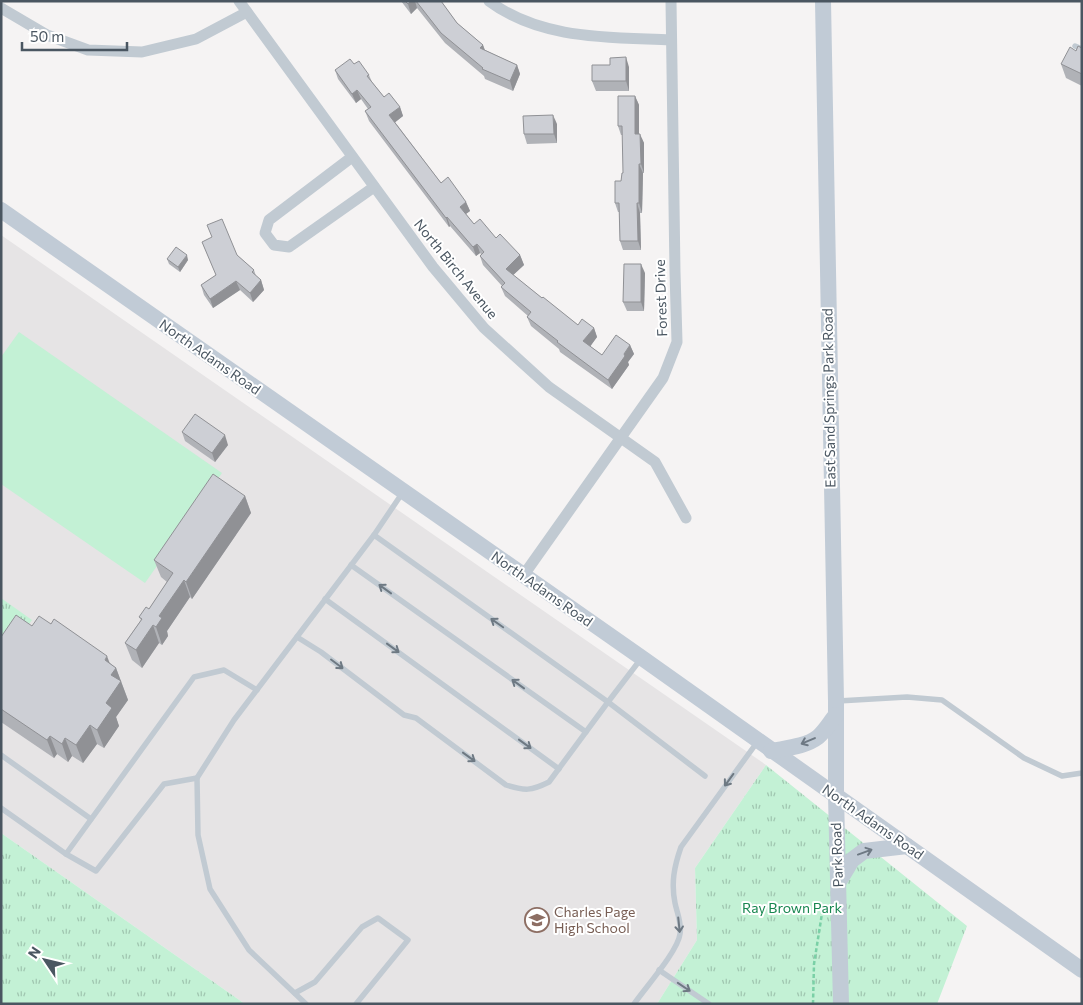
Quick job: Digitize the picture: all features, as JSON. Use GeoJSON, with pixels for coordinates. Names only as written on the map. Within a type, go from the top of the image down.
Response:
{"type":"FeatureCollection","features":[{"type":"Feature","properties":{"kind":"main road","name":"East Sand Springs Park Road"},"geometry":{"type":"LineString","coordinates":[[823,1],[822,43],[836,708],[836,796]]}},
{"type":"Feature","properties":{"kind":"main road","name":"North Adams Road"},"geometry":{"type":"LineString","coordinates":[[1,210],[642,658],[1082,970]]}},
{"type":"Feature","properties":{"kind":"main road"},"geometry":{"type":"LineString","coordinates":[[764,746],[804,744],[812,741],[821,734],[836,708]]}},
{"type":"Feature","properties":{"kind":"main road","name":"Park Road"},"geometry":{"type":"LineString","coordinates":[[836,796],[841,1004]]}},
{"type":"Feature","properties":{"kind":"main road"},"geometry":{"type":"LineString","coordinates":[[838,883],[852,860],[864,851],[907,846]]}},
{"type":"Feature","properties":{"kind":"street","name":"North Birch Avenue"},"geometry":{"type":"LineString","coordinates":[[239,1],[433,267],[484,328],[550,387],[655,462],[686,518]]}},
{"type":"Feature","properties":{"kind":"street"},"geometry":{"type":"LineString","coordinates":[[489,1],[498,8],[534,25],[576,35],[671,40]]}},
{"type":"Feature","properties":{"kind":"street","name":"Forest Drive"},"geometry":{"type":"LineString","coordinates":[[523,576],[663,378],[677,342],[671,1]]}},
{"type":"Feature","properties":{"kind":"street"},"geometry":{"type":"LineString","coordinates":[[1,8],[47,35],[88,50],[142,52],[196,39],[247,12]]}},
{"type":"Feature","properties":{"kind":"street"},"geometry":{"type":"LineString","coordinates":[[352,157],[269,220],[265,233],[274,244],[289,247],[374,186]]}},
{"type":"Feature","properties":{"kind":"lane"},"geometry":{"type":"LineString","coordinates":[[1075,46],[1082,49]]}},
{"type":"Feature","properties":{"kind":"lane"},"geometry":{"type":"LineString","coordinates":[[306,1004],[249,950],[210,889],[198,835],[197,778],[234,720],[374,535],[403,492]]}},
{"type":"Feature","properties":{"kind":"lane"},"geometry":{"type":"LineString","coordinates":[[374,535],[608,702],[705,776]]}},
{"type":"Feature","properties":{"kind":"lane"},"geometry":{"type":"LineString","coordinates":[[351,565],[586,732]]}},
{"type":"Feature","properties":{"kind":"lane"},"geometry":{"type":"LineString","coordinates":[[325,599],[559,769]]}},
{"type":"Feature","properties":{"kind":"lane"},"geometry":{"type":"LineString","coordinates":[[297,637],[321,652],[404,715],[416,718],[506,785],[521,790],[535,789],[549,782],[642,658]]}},
{"type":"Feature","properties":{"kind":"lane"},"geometry":{"type":"LineString","coordinates":[[66,854],[194,677],[224,670],[257,690]]}},
{"type":"Feature","properties":{"kind":"lane"},"geometry":{"type":"LineString","coordinates":[[836,708],[907,697],[942,700],[1024,758],[1062,776],[1082,773]]}},
{"type":"Feature","properties":{"kind":"lane"},"geometry":{"type":"LineString","coordinates":[[634,1004],[674,950],[680,935],[680,922],[675,905],[672,882],[675,863],[681,847],[764,746]]}},
{"type":"Feature","properties":{"kind":"lane"},"geometry":{"type":"LineString","coordinates":[[1,755],[91,819]]}},
{"type":"Feature","properties":{"kind":"lane"},"geometry":{"type":"LineString","coordinates":[[1,808],[66,854],[96,871],[164,784],[197,778]]}},
{"type":"Feature","properties":{"kind":"lane"},"geometry":{"type":"LineString","coordinates":[[295,993],[315,982],[362,927],[378,918],[408,940],[356,1004]]}},
{"type":"Feature","properties":{"kind":"lane"},"geometry":{"type":"LineString","coordinates":[[658,970],[709,1004]]}},
{"type":"Feature","properties":{"kind":"path"},"geometry":{"type":"LineString","coordinates":[[813,1004],[814,964],[824,898]]}},
{"type":"Feature","properties":{"kind":"shaded area"},"geometry":{"type":"Polygon","coordinates":[[[1,235],[766,765],[695,868],[697,940],[657,1004],[245,1004],[1,833],[1,235]]]}},
{"type":"Feature","properties":{"kind":"green space"},"geometry":{"type":"Polygon","coordinates":[[[19,332],[222,473],[145,583],[1,484],[1,357],[19,332]]]}},
{"type":"Feature","properties":{"kind":"green space"},"geometry":{"type":"Polygon","coordinates":[[[1,598],[32,620],[1,664],[1,598]]]}},
{"type":"Feature","properties":{"kind":"green space"},"geometry":{"type":"Polygon","coordinates":[[[1,608],[17,619],[1,637],[1,608]]]}},
{"type":"Feature","properties":{"kind":"green space","name":"Ray Brown Park"},"geometry":{"type":"Polygon","coordinates":[[[766,765],[967,926],[937,1004],[657,1004],[697,940],[695,868],[766,765]]]}},
{"type":"Feature","properties":{"kind":"green space"},"geometry":{"type":"Polygon","coordinates":[[[1,833],[245,1004],[1,1004],[1,833]]]}},
{"type":"Feature","properties":{"kind":"building"},"geometry":{"type":"Polygon","coordinates":[[[416,1],[441,1],[457,23],[483,45],[480,48],[517,65],[510,81],[482,69],[441,33],[416,1]]]}},
{"type":"Feature","properties":{"kind":"building"},"geometry":{"type":"Polygon","coordinates":[[[1078,46],[1082,48],[1082,74],[1061,64],[1070,47],[1076,51],[1078,46]]]}},
{"type":"Feature","properties":{"kind":"building"},"geometry":{"type":"Polygon","coordinates":[[[626,57],[626,81],[592,81],[592,65],[610,65],[610,58],[626,57]]]}},
{"type":"Feature","properties":{"kind":"building"},"geometry":{"type":"Polygon","coordinates":[[[350,59],[354,64],[359,61],[369,75],[367,76],[384,97],[389,93],[400,107],[389,115],[441,183],[448,177],[466,202],[460,207],[474,224],[480,219],[496,238],[500,234],[520,255],[506,269],[578,325],[582,319],[594,328],[583,341],[602,355],[616,335],[630,345],[624,354],[625,356],[608,380],[527,317],[531,312],[501,287],[505,283],[480,256],[484,252],[477,244],[473,247],[446,218],[365,111],[371,107],[357,90],[352,94],[335,70],[350,59]]]}},
{"type":"Feature","properties":{"kind":"building"},"geometry":{"type":"Polygon","coordinates":[[[618,96],[635,96],[635,134],[640,134],[641,164],[639,164],[639,203],[637,203],[638,241],[620,241],[619,203],[615,203],[615,181],[621,181],[623,173],[622,126],[618,126],[618,96]]]}},
{"type":"Feature","properties":{"kind":"building"},"geometry":{"type":"Polygon","coordinates":[[[553,115],[554,134],[524,134],[523,116],[553,115]]]}},
{"type":"Feature","properties":{"kind":"building"},"geometry":{"type":"Polygon","coordinates":[[[222,219],[237,255],[254,270],[252,272],[261,280],[250,293],[236,281],[210,299],[201,285],[216,275],[202,242],[212,237],[207,225],[222,219]]]}},
{"type":"Feature","properties":{"kind":"building"},"geometry":{"type":"Polygon","coordinates":[[[176,247],[187,255],[178,267],[167,259],[176,247]]]}},
{"type":"Feature","properties":{"kind":"building"},"geometry":{"type":"Polygon","coordinates":[[[624,264],[641,264],[641,302],[623,302],[624,264]]]}},
{"type":"Feature","properties":{"kind":"building"},"geometry":{"type":"Polygon","coordinates":[[[195,414],[225,435],[212,453],[182,432],[195,414]]]}},
{"type":"Feature","properties":{"kind":"building"},"geometry":{"type":"Polygon","coordinates":[[[213,474],[245,496],[186,582],[184,580],[159,616],[162,618],[156,627],[153,625],[136,650],[125,643],[142,619],[139,617],[146,607],[149,609],[173,573],[154,560],[213,474]]]}},
{"type":"Feature","properties":{"kind":"building"},"geometry":{"type":"Polygon","coordinates":[[[16,615],[32,626],[39,616],[51,624],[54,619],[107,656],[105,660],[116,668],[111,675],[121,681],[106,703],[112,708],[97,730],[90,725],[76,745],[65,738],[62,744],[50,736],[47,740],[1,709],[1,637],[16,615]]]}},
{"type":"Feature","properties":{"kind":"place","name":"Charles Page High School"},"geometry":{"type":"Point","coordinates":[537,920]}}]}
